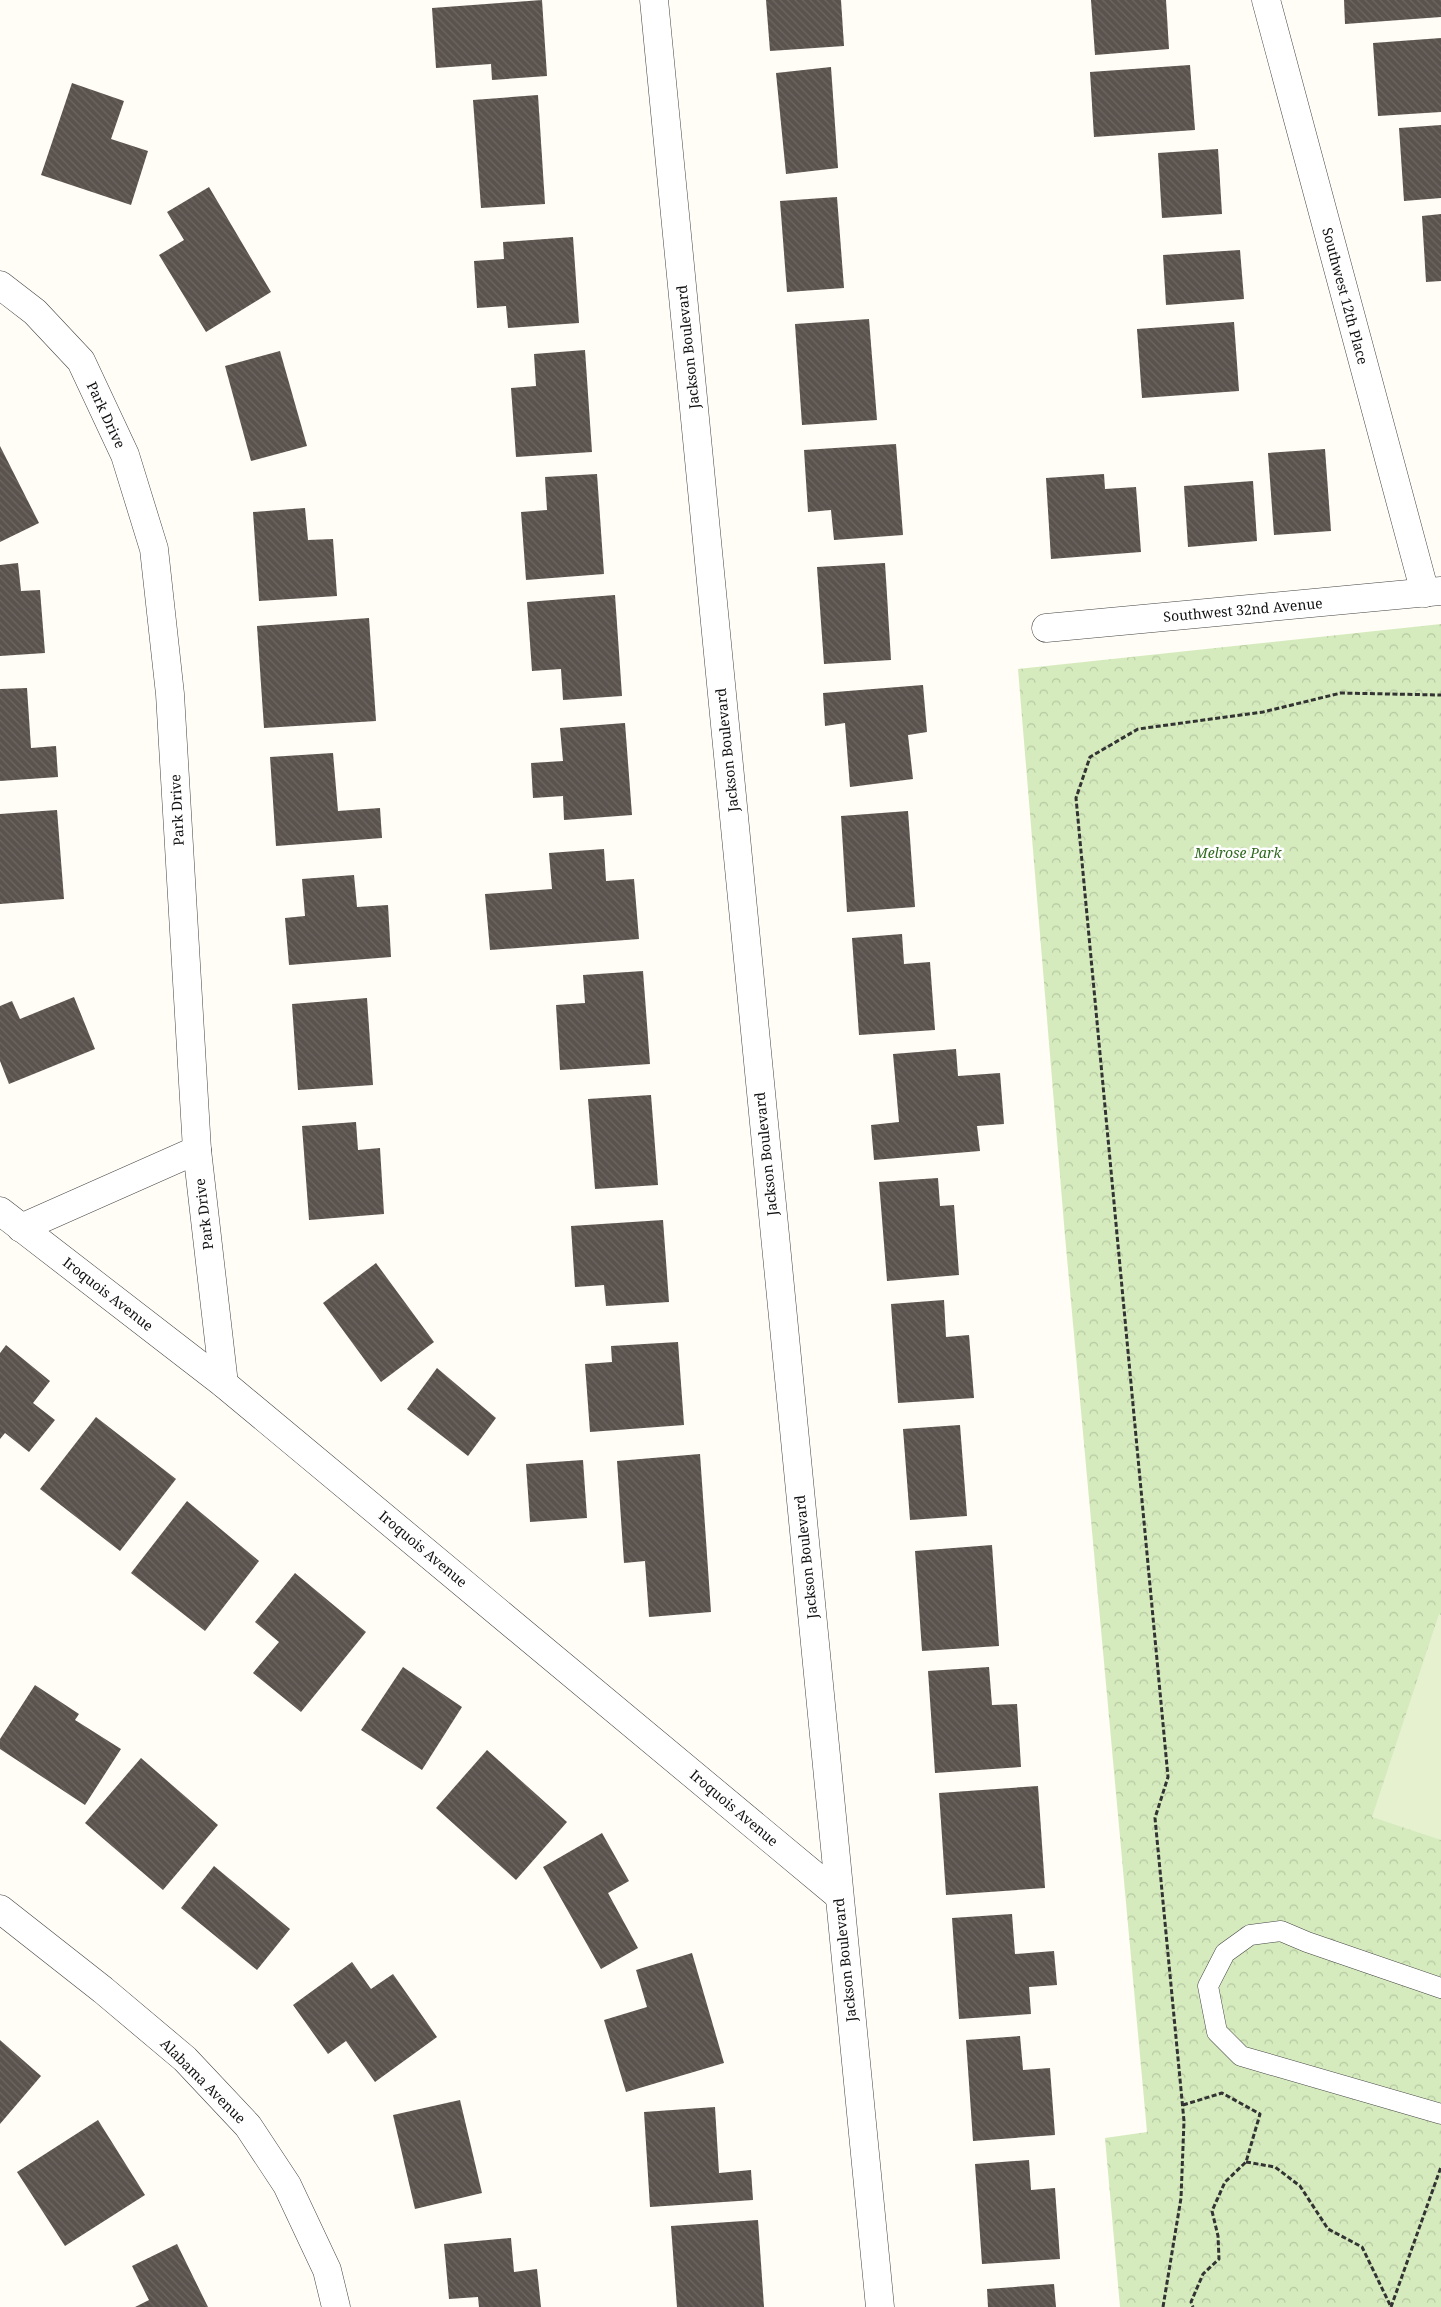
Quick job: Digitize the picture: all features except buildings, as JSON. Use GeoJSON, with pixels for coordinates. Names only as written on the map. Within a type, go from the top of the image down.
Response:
{"type":"FeatureCollection","features":[{"type":"Feature","properties":{"kind":"street","name":"Jackson Boulevard"},"geometry":{"type":"LineString","coordinates":[[654,0],[838,1895],[880,2307]]}},
{"type":"Feature","properties":{"kind":"street","name":"Southwest 12th Place"},"geometry":{"type":"LineString","coordinates":[[1266,0],[1433,592]]}},
{"type":"Feature","properties":{"kind":"street","name":"Park Drive"},"geometry":{"type":"LineString","coordinates":[[0,285],[35,312],[81,361],[125,455],[154,549],[170,694],[197,1150],[224,1384]]}},
{"type":"Feature","properties":{"kind":"street","name":"Southwest 32nd Avenue"},"geometry":{"type":"LineString","coordinates":[[1046,628],[1433,592]]}},
{"type":"Feature","properties":{"kind":"street"},"geometry":{"type":"LineString","coordinates":[[10,1220],[197,1150]]}},
{"type":"Feature","properties":{"kind":"street","name":"Iroquois Avenue"},"geometry":{"type":"LineString","coordinates":[[10,1220],[224,1384],[838,1895]]}},
{"type":"Feature","properties":{"kind":"street","name":"Alabama Avenue"},"geometry":{"type":"LineString","coordinates":[[0,1909],[103,1990],[185,2059],[248,2126],[287,2186],[326,2270],[336,2307]]}},
{"type":"Feature","properties":{"kind":"lane"},"geometry":{"type":"LineString","coordinates":[[1441,1988],[1281,1931],[1250,1936],[1225,1953],[1208,1986],[1217,2032],[1241,2056],[1441,2114]]}},
{"type":"Feature","properties":{"kind":"path"},"geometry":{"type":"LineString","coordinates":[[1164,2307],[1181,2198],[1182,2105],[1155,1818],[1168,1777],[1076,798],[1090,757],[1138,729],[1263,712],[1341,692],[1441,695]]}},
{"type":"Feature","properties":{"kind":"path"},"geometry":{"type":"LineString","coordinates":[[1182,2105],[1222,2093],[1260,2114],[1246,2162],[1225,2182],[1212,2211],[1218,2236],[1219,2259],[1203,2274],[1191,2302],[1193,2307]]}},
{"type":"Feature","properties":{"kind":"path"},"geometry":{"type":"LineString","coordinates":[[1246,2162],[1275,2167],[1300,2186],[1328,2229],[1362,2247],[1391,2307]]}},
{"type":"Feature","properties":{"kind":"path"},"geometry":{"type":"LineString","coordinates":[[1391,2307],[1441,2167]]}},
{"type":"Feature","properties":{"kind":"green space","name":"Melrose Park"},"geometry":{"type":"Polygon","coordinates":[[[1441,624],[1441,2307],[1120,2307],[1105,2138],[1147,2132],[1065,1236],[1018,669],[1441,624]]]}},
{"type":"Feature","properties":{"kind":"green space"},"geometry":{"type":"Polygon","coordinates":[[[1439,1614],[1441,1615],[1441,1840],[1372,1817],[1439,1614]]]}}]}
